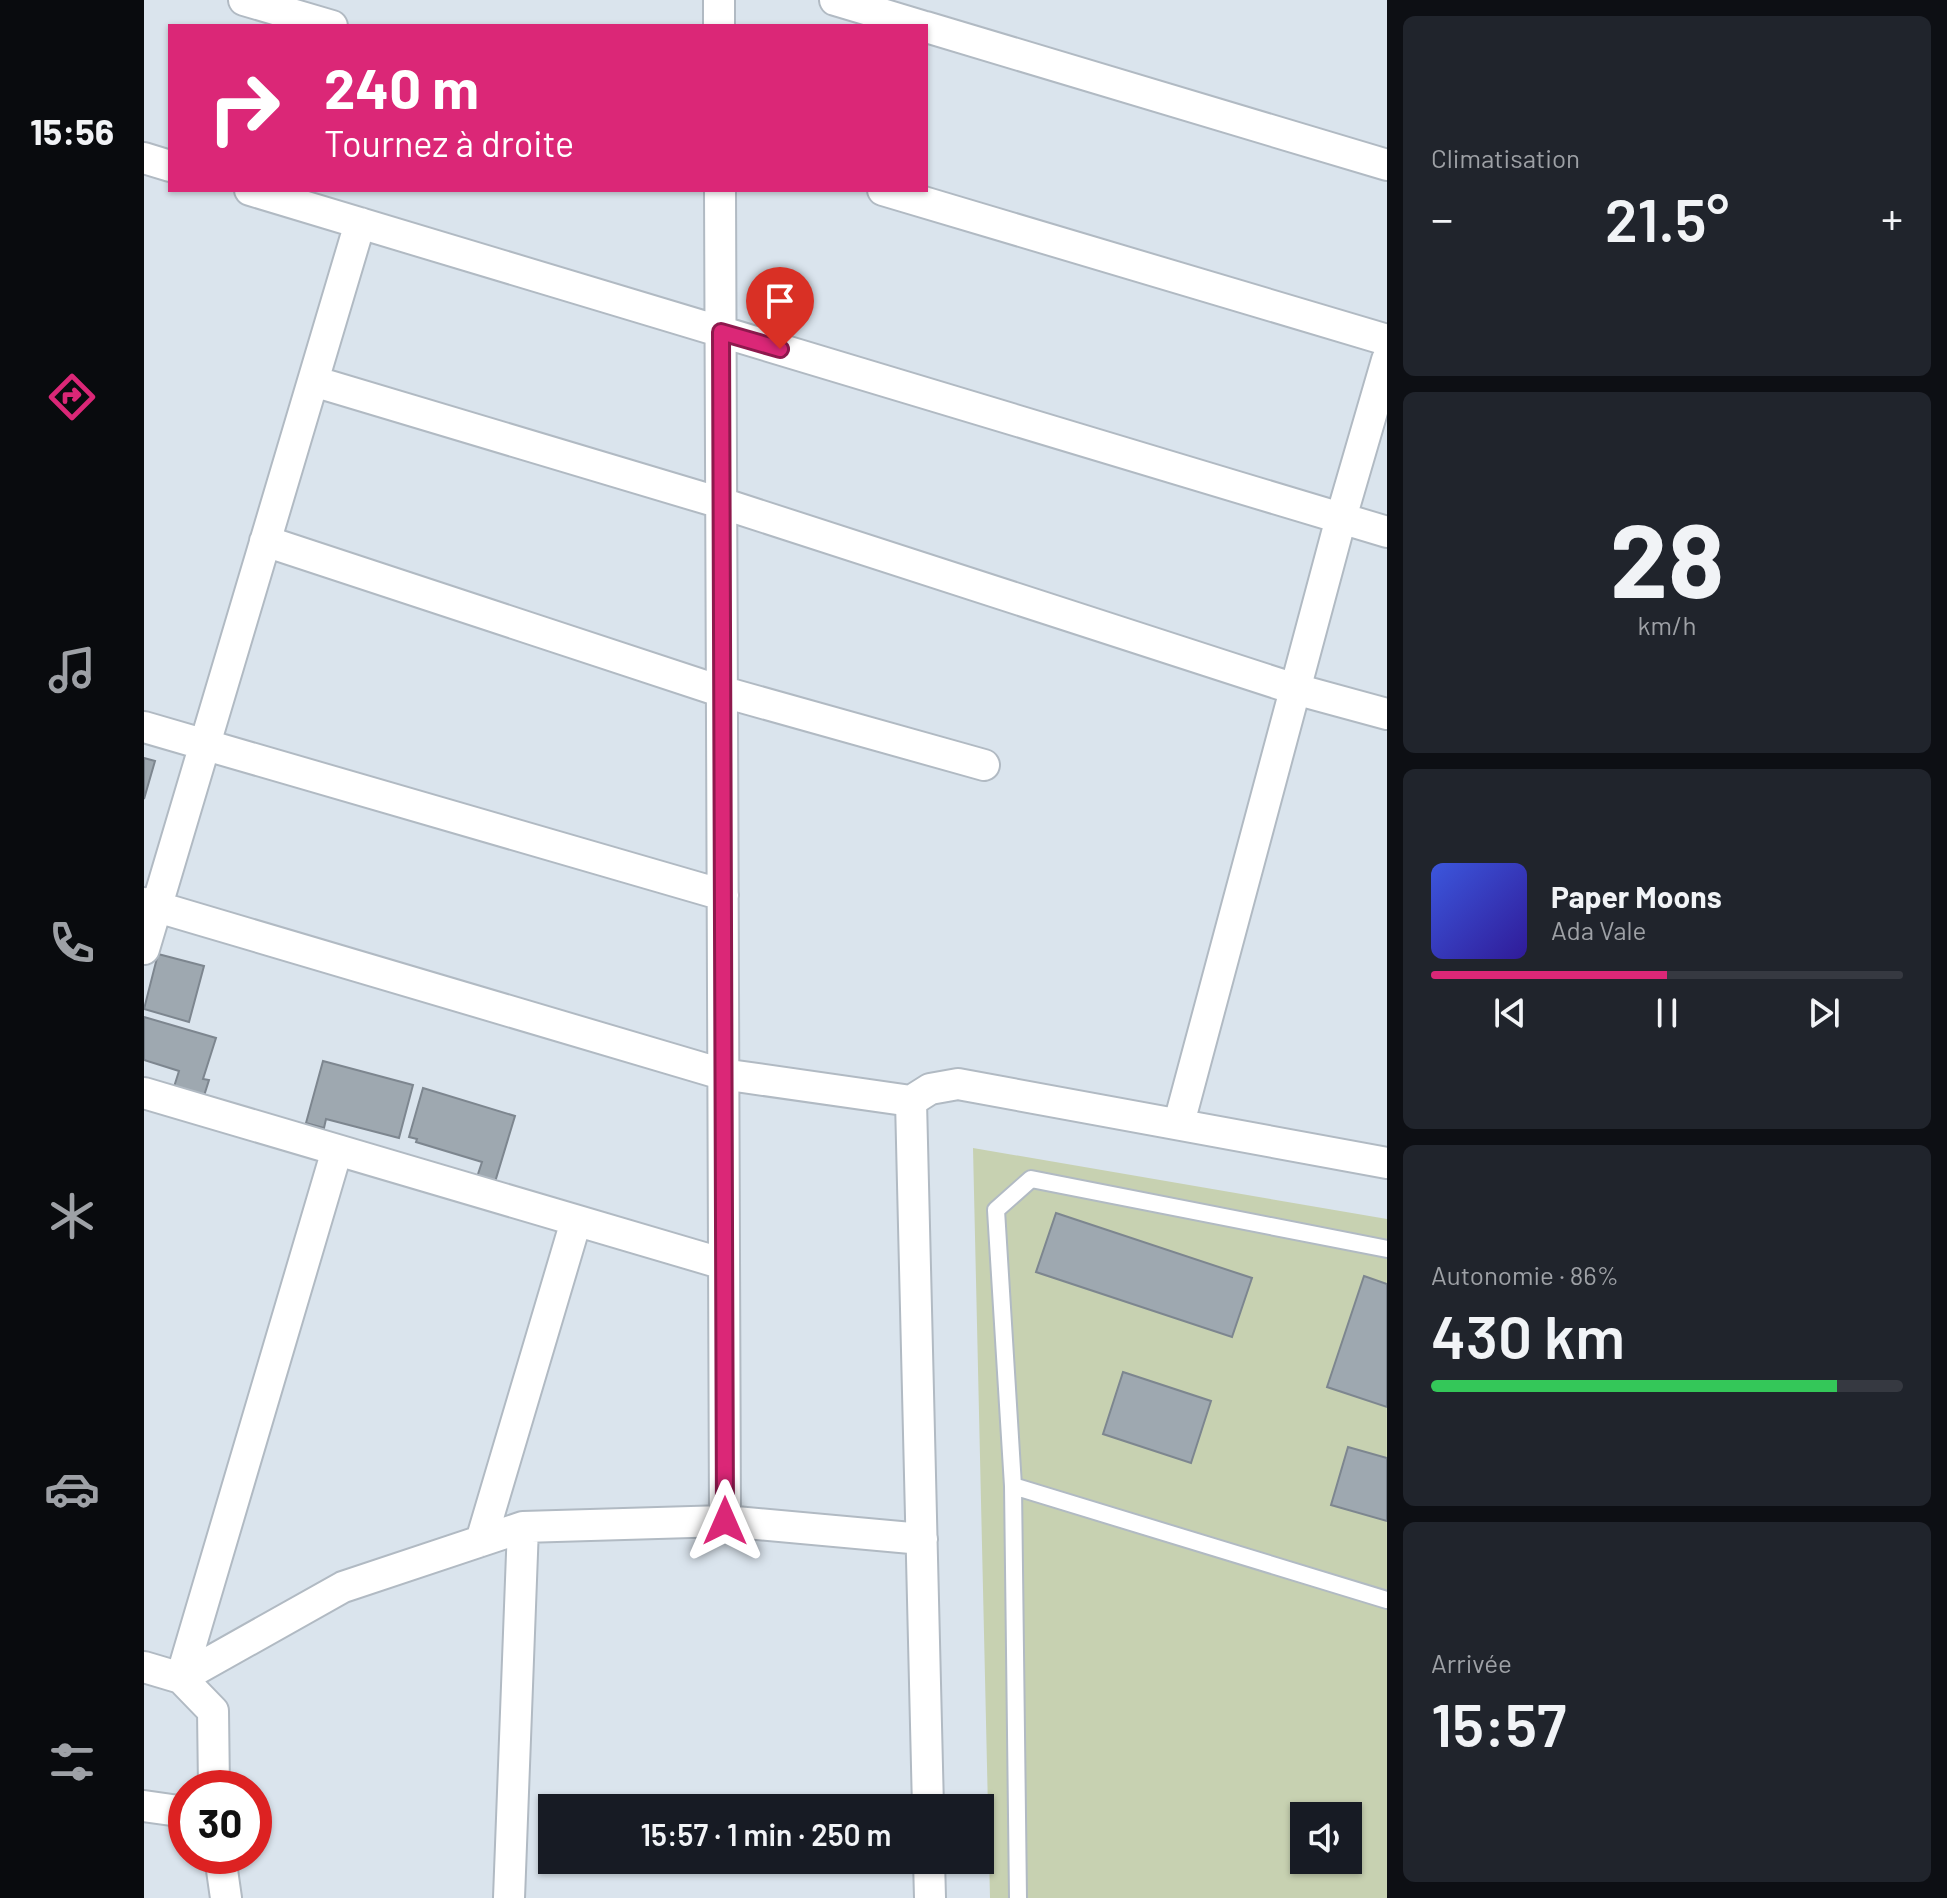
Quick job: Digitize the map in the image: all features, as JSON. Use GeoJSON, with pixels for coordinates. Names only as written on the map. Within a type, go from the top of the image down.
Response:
{"type":"FeatureCollection","features":[{"type":"Feature","properties":{"kind":"street"},"geometry":{"type":"LineString","coordinates":[[244,0],[325,24]]}},
{"type":"Feature","properties":{"kind":"street"},"geometry":{"type":"LineString","coordinates":[[719,0],[719,24]]}},
{"type":"Feature","properties":{"kind":"street"},"geometry":{"type":"LineString","coordinates":[[835,0],[914,24]]}},
{"type":"Feature","properties":{"kind":"street"},"geometry":{"type":"LineString","coordinates":[[928,28],[1387,165]]}},
{"type":"Feature","properties":{"kind":"street"},"geometry":{"type":"LineString","coordinates":[[144,158],[168,165]]}},
{"type":"Feature","properties":{"kind":"street"},"geometry":{"type":"LineString","coordinates":[[257,192],[1387,532]]}},
{"type":"Feature","properties":{"kind":"street"},"geometry":{"type":"LineString","coordinates":[[720,192],[725,1521]]}},
{"type":"Feature","properties":{"kind":"street"},"geometry":{"type":"LineString","coordinates":[[890,192],[1387,340]]}},
{"type":"Feature","properties":{"kind":"street"},"geometry":{"type":"LineString","coordinates":[[144,949],[150,905],[205,745],[360,223]]}},
{"type":"Feature","properties":{"kind":"street"},"geometry":{"type":"LineString","coordinates":[[1179,1123],[1341,518],[1387,360]]}},
{"type":"Feature","properties":{"kind":"street"},"geometry":{"type":"LineString","coordinates":[[313,381],[721,503],[1295,689],[1387,714]]}},
{"type":"Feature","properties":{"kind":"street"},"geometry":{"type":"LineString","coordinates":[[265,541],[720,691],[984,765]]}},
{"type":"Feature","properties":{"kind":"street"},"geometry":{"type":"LineString","coordinates":[[144,727],[723,895]]}},
{"type":"Feature","properties":{"kind":"street"},"geometry":{"type":"LineString","coordinates":[[150,905],[722,1074],[911,1101],[930,1089],[958,1084],[1387,1163]]}},
{"type":"Feature","properties":{"kind":"street"},"geometry":{"type":"LineString","coordinates":[[144,1093],[724,1264]]}},
{"type":"Feature","properties":{"kind":"street"},"geometry":{"type":"LineString","coordinates":[[911,1101],[928,1794]]}},
{"type":"Feature","properties":{"kind":"street"},"geometry":{"type":"LineString","coordinates":[[181,1678],[337,1150]]}},
{"type":"Feature","properties":{"kind":"street"},"geometry":{"type":"LineString","coordinates":[[481,1541],[576,1221]]}},
{"type":"Feature","properties":{"kind":"street"},"geometry":{"type":"LineString","coordinates":[[181,1678],[343,1587],[523,1527],[725,1521],[922,1539]]}},
{"type":"Feature","properties":{"kind":"street"},"geometry":{"type":"LineString","coordinates":[[509,1898],[523,1527]]}},
{"type":"Feature","properties":{"kind":"street"},"geometry":{"type":"LineString","coordinates":[[144,1667],[181,1678],[213,1711],[214,1770]]}},
{"type":"Feature","properties":{"kind":"street"},"geometry":{"type":"LineString","coordinates":[[144,1806],[168,1809]]}},
{"type":"Feature","properties":{"kind":"street"},"geometry":{"type":"LineString","coordinates":[[223,1874],[226,1898]]}},
{"type":"Feature","properties":{"kind":"street"},"geometry":{"type":"LineString","coordinates":[[929,1874],[930,1898]]}},
{"type":"Feature","properties":{"kind":"lane"},"geometry":{"type":"LineString","coordinates":[[1018,1898],[1013,1486],[996,1210],[1031,1179],[1387,1249]]}},
{"type":"Feature","properties":{"kind":"lane"},"geometry":{"type":"LineString","coordinates":[[1013,1486],[1387,1600]]}},
{"type":"Feature","properties":{"kind":"green space"},"geometry":{"type":"Polygon","coordinates":[[[973,1148],[1387,1219],[1387,1898],[990,1898],[989,1874],[994,1874],[994,1794],[988,1794],[973,1148]]]}},
{"type":"Feature","properties":{"kind":"building"},"geometry":{"type":"Polygon","coordinates":[[[144,758],[155,761],[144,799],[144,758]]]}},
{"type":"Feature","properties":{"kind":"building"},"geometry":{"type":"Polygon","coordinates":[[[158,954],[204,966],[189,1022],[144,1009],[158,954]]]}},
{"type":"Feature","properties":{"kind":"building"},"geometry":{"type":"Polygon","coordinates":[[[144,1017],[216,1038],[203,1079],[209,1080],[203,1099],[173,1090],[179,1071],[144,1060],[144,1017]]]}},
{"type":"Feature","properties":{"kind":"building"},"geometry":{"type":"Polygon","coordinates":[[[323,1061],[413,1085],[399,1138],[326,1119],[324,1128],[306,1123],[323,1061]]]}},
{"type":"Feature","properties":{"kind":"building"},"geometry":{"type":"Polygon","coordinates":[[[423,1088],[515,1116],[495,1182],[477,1177],[482,1162],[416,1142],[417,1139],[409,1137],[423,1088]]]}},
{"type":"Feature","properties":{"kind":"building"},"geometry":{"type":"Polygon","coordinates":[[[1056,1213],[1252,1278],[1232,1337],[1036,1272],[1056,1213]]]}},
{"type":"Feature","properties":{"kind":"building"},"geometry":{"type":"Polygon","coordinates":[[[1364,1276],[1387,1284],[1387,1407],[1327,1387],[1364,1276]]]}},
{"type":"Feature","properties":{"kind":"building"},"geometry":{"type":"Polygon","coordinates":[[[1123,1372],[1211,1401],[1191,1463],[1103,1434],[1123,1372]]]}},
{"type":"Feature","properties":{"kind":"building"},"geometry":{"type":"Polygon","coordinates":[[[1348,1447],[1387,1458],[1387,1521],[1331,1505],[1348,1447]]]}},
{"type":"Feature","properties":{"kind":"route"},"geometry":{"type":"LineString","coordinates":[[725,1521],[721,332],[780,349]]}}]}
